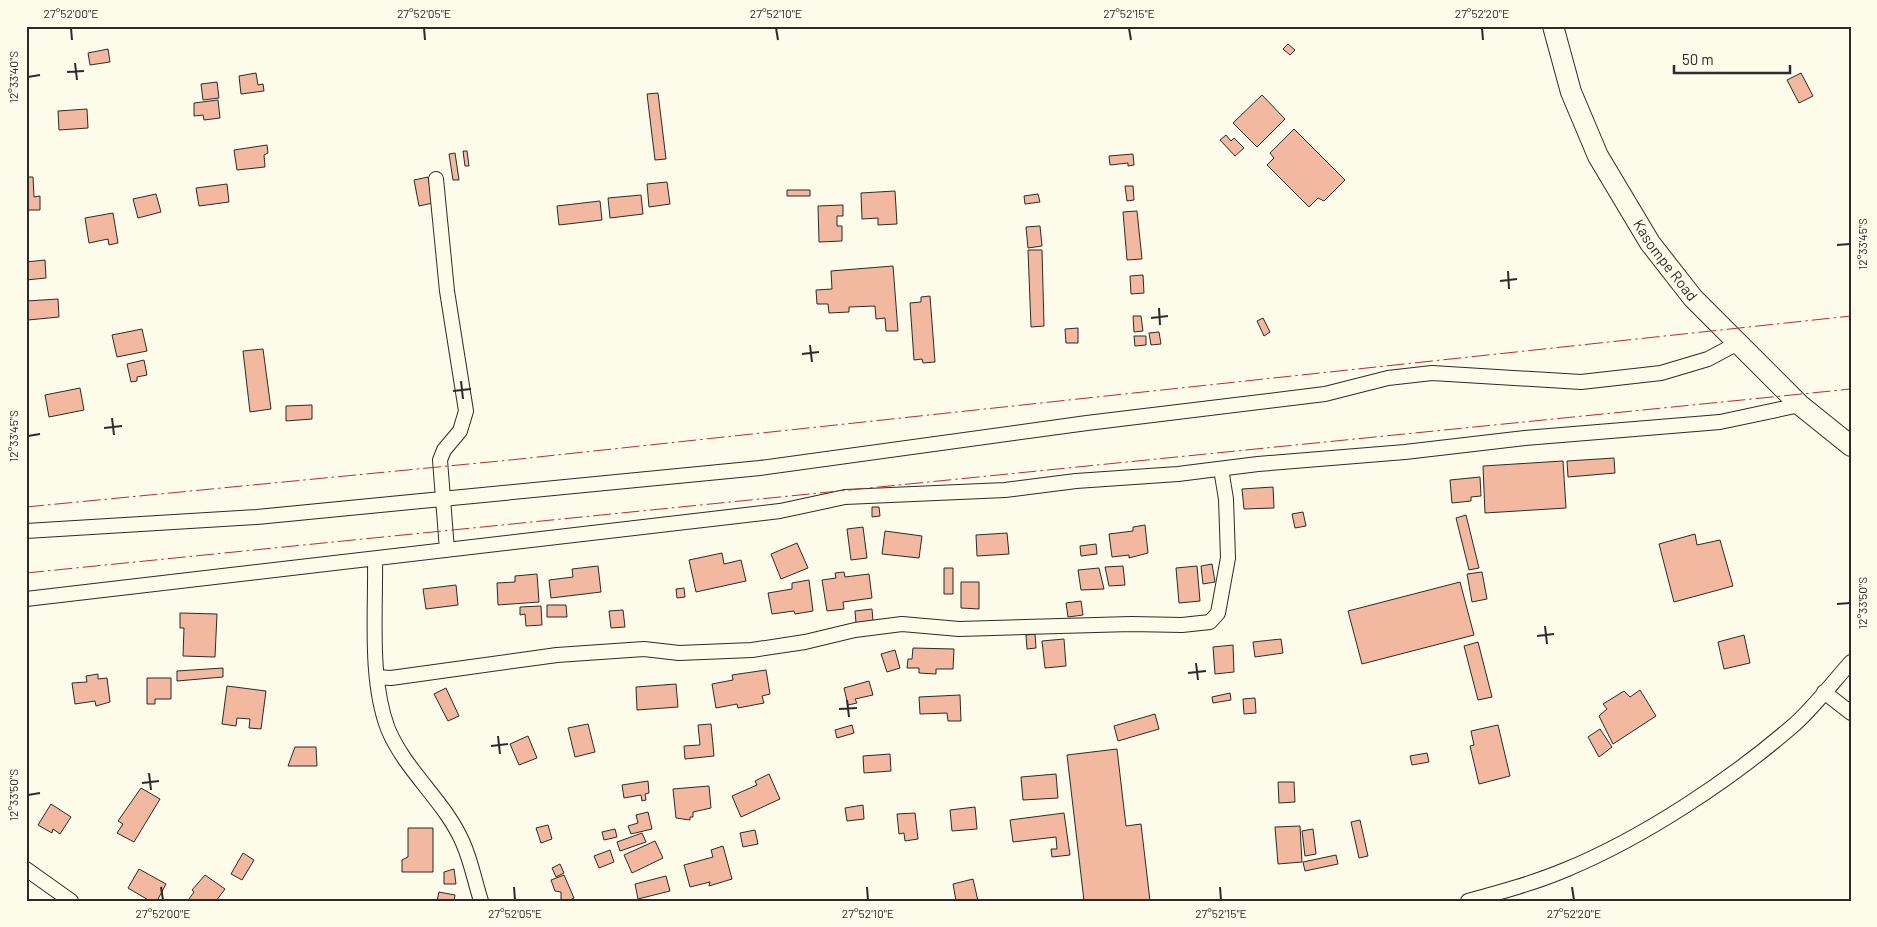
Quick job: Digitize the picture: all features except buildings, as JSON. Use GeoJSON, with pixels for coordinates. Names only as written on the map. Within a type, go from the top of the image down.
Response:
{"type":"FeatureCollection","features":[{"type":"Feature","properties":{"kind":"street","name":"Kasompe Road"},"geometry":{"type":"LineString","coordinates":[[1553,26],[1572,92],[1598,156],[1650,243],[1693,298],[1800,405],[1851,446]]}},
{"type":"Feature","properties":{"kind":"street"},"geometry":{"type":"LineString","coordinates":[[436,179],[447,291],[466,411],[460,431],[444,450],[440,460],[447,550]]}},
{"type":"Feature","properties":{"kind":"street"},"geometry":{"type":"LineString","coordinates":[[26,532],[258,517],[760,468],[1087,423],[1325,394],[1388,378],[1432,373],[1581,382],[1661,372],[1708,359],[1738,343]]}},
{"type":"Feature","properties":{"kind":"street"},"geometry":{"type":"LineString","coordinates":[[26,599],[376,560],[780,511],[845,497],[980,492],[1405,452],[1525,438],[1720,422],[1800,405]]}},
{"type":"Feature","properties":{"kind":"street"},"geometry":{"type":"LineString","coordinates":[[377,676],[392,678],[548,656],[644,648],[679,653],[752,650],[806,642],[855,630],[902,624],[959,628],[1131,624],[1182,625],[1210,622],[1218,614],[1228,558],[1226,499],[1221,469]]}},
{"type":"Feature","properties":{"kind":"street"},"geometry":{"type":"LineString","coordinates":[[376,560],[378,696],[389,730],[411,770],[439,805],[462,842],[481,901]]}},
{"type":"Feature","properties":{"kind":"street"},"geometry":{"type":"LineString","coordinates":[[1468,901],[1503,892],[1566,870],[1648,829],[1749,761],[1796,723],[1851,662]]}},
{"type":"Feature","properties":{"kind":"street"},"geometry":{"type":"LineString","coordinates":[[1824,692],[1851,713]]}},
{"type":"Feature","properties":{"kind":"street"},"geometry":{"type":"LineString","coordinates":[[26,869],[70,901]]}},
{"type":"Feature","properties":{"kind":"power"},"geometry":{"type":"LineString","coordinates":[[26,507],[510,460],[1851,316]]}},
{"type":"Feature","properties":{"kind":"power"},"geometry":{"type":"LineString","coordinates":[[26,573],[1851,389]]}}]}
